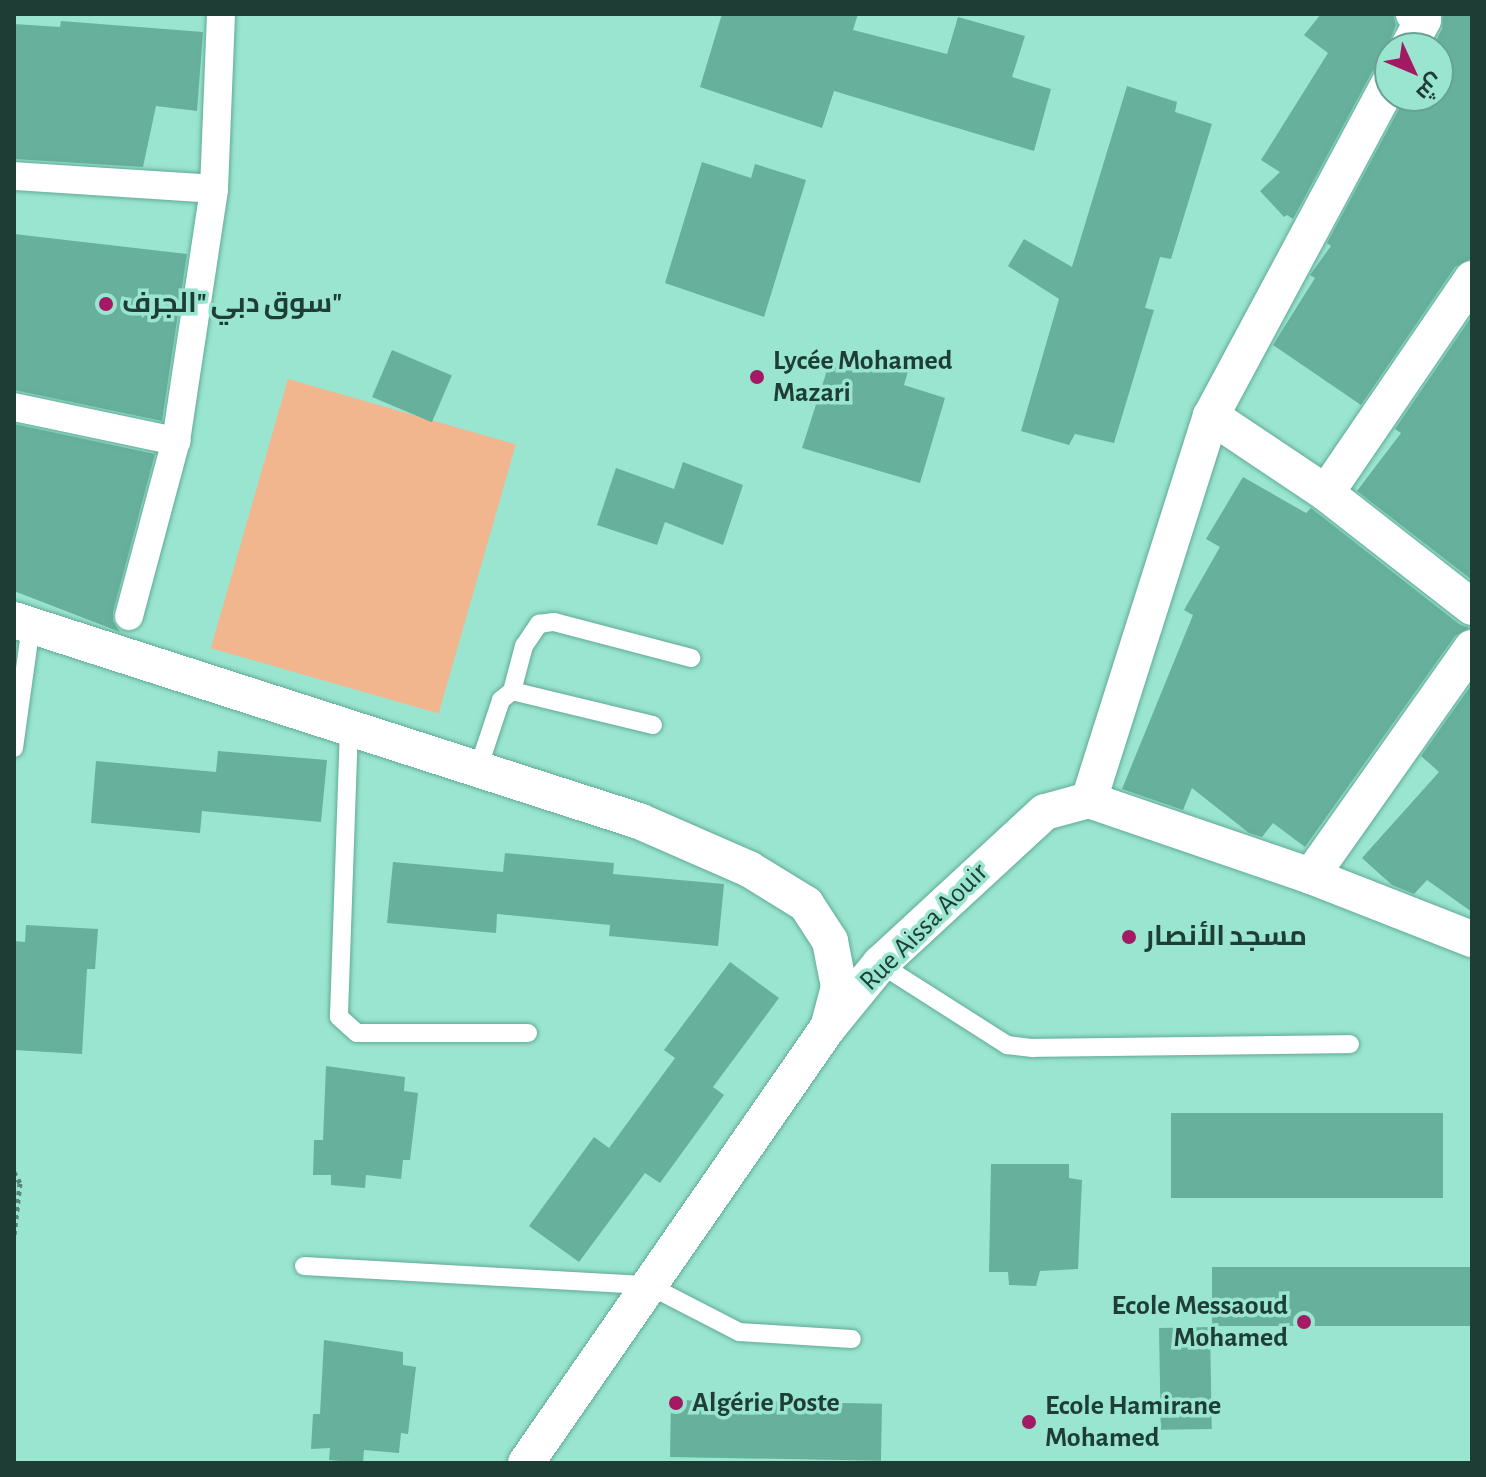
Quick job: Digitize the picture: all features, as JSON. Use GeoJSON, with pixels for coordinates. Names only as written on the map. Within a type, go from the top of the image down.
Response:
{"type":"FeatureCollection","features":[{"type":"Feature","properties":{"kind":"street"},"geometry":{"type":"LineString","coordinates":[[129,616],[176,441],[214,189],[221,14]]}},
{"type":"Feature","properties":{"kind":"street"},"geometry":{"type":"LineString","coordinates":[[1414,14],[1423,20],[1417,32]]}},
{"type":"Feature","properties":{"kind":"street"},"geometry":{"type":"LineString","coordinates":[[1374,112],[1211,416],[1089,800],[1311,876],[1472,939]]}},
{"type":"Feature","properties":{"kind":"street"},"geometry":{"type":"LineString","coordinates":[[14,176],[214,189]]}},
{"type":"Feature","properties":{"kind":"street"},"geometry":{"type":"LineString","coordinates":[[1326,493],[1472,279]]}},
{"type":"Feature","properties":{"kind":"street"},"geometry":{"type":"LineString","coordinates":[[14,407],[176,441]]}},
{"type":"Feature","properties":{"kind":"street"},"geometry":{"type":"LineString","coordinates":[[1211,416],[1326,493],[1472,607]]}},
{"type":"Feature","properties":{"kind":"street"},"geometry":{"type":"LineString","coordinates":[[22,623],[639,821],[749,869],[806,904],[830,941],[839,987],[827,1029]]}},
{"type":"Feature","properties":{"kind":"street"},"geometry":{"type":"LineString","coordinates":[[1311,876],[1472,648]]}},
{"type":"Feature","properties":{"kind":"street","name":"Rue Aissa Aouir"},"geometry":{"type":"LineString","coordinates":[[526,1463],[827,1029],[880,964],[1045,812],[1089,800]]}},
{"type":"Feature","properties":{"kind":"lane"},"geometry":{"type":"LineString","coordinates":[[478,769],[501,700],[512,691],[524,646],[539,624],[554,622],[691,658]]}},
{"type":"Feature","properties":{"kind":"lane"},"geometry":{"type":"LineString","coordinates":[[14,748],[22,623]]}},
{"type":"Feature","properties":{"kind":"lane"},"geometry":{"type":"LineString","coordinates":[[512,691],[653,725]]}},
{"type":"Feature","properties":{"kind":"lane"},"geometry":{"type":"LineString","coordinates":[[349,728],[339,1017],[357,1033],[528,1033]]}},
{"type":"Feature","properties":{"kind":"lane"},"geometry":{"type":"LineString","coordinates":[[880,964],[1007,1045],[1033,1048],[1350,1044]]}},
{"type":"Feature","properties":{"kind":"lane"},"geometry":{"type":"LineString","coordinates":[[304,1266],[648,1285],[739,1332],[852,1339]]}},
{"type":"Feature","properties":{"kind":"path"},"geometry":{"type":"LineString","coordinates":[[14,1172],[20,1183],[14,1236]]}},
{"type":"Feature","properties":{"kind":"shaded area"},"geometry":{"type":"Polygon","coordinates":[[[288,379],[516,444],[439,713],[211,648],[288,379]]]}},
{"type":"Feature","properties":{"kind":"building"},"geometry":{"type":"Polygon","coordinates":[[[722,14],[858,14],[853,30],[947,54],[958,17],[1025,36],[1012,77],[1051,89],[1034,151],[834,91],[822,128],[700,87],[722,14]]]}},
{"type":"Feature","properties":{"kind":"building"},"geometry":{"type":"Polygon","coordinates":[[[1321,14],[1393,14],[1396,25],[1393,32],[1374,32],[1374,70],[1293,219],[1287,215],[1284,217],[1260,191],[1280,172],[1261,160],[1328,53],[1304,35],[1321,14]]]}},
{"type":"Feature","properties":{"kind":"building"},"geometry":{"type":"Polygon","coordinates":[[[1443,14],[1472,14],[1472,258],[1455,267],[1361,405],[1273,345],[1315,278],[1310,275],[1331,246],[1327,243],[1397,112],[1454,112],[1454,32],[1440,32],[1443,14]]]}},
{"type":"Feature","properties":{"kind":"building"},"geometry":{"type":"Polygon","coordinates":[[[61,21],[203,32],[197,111],[156,106],[143,167],[14,159],[14,24],[60,27],[61,21]]]}},
{"type":"Feature","properties":{"kind":"building"},"geometry":{"type":"Polygon","coordinates":[[[1127,86],[1177,102],[1175,112],[1212,124],[1171,259],[1160,257],[1145,308],[1154,310],[1114,443],[1075,434],[1069,445],[1021,431],[1059,299],[1008,266],[1024,239],[1072,267],[1127,86]]]}},
{"type":"Feature","properties":{"kind":"building"},"geometry":{"type":"Polygon","coordinates":[[[702,162],[751,178],[755,164],[806,180],[764,317],[665,283],[702,162]]]}},
{"type":"Feature","properties":{"kind":"building"},"geometry":{"type":"Polygon","coordinates":[[[14,234],[187,254],[162,421],[14,390],[14,234]]]}},
{"type":"Feature","properties":{"kind":"building"},"geometry":{"type":"Polygon","coordinates":[[[1472,316],[1472,580],[1357,491],[1401,433],[1395,429],[1472,316]]]}},
{"type":"Feature","properties":{"kind":"building"},"geometry":{"type":"Polygon","coordinates":[[[392,350],[452,375],[432,422],[372,397],[392,350]]]}},
{"type":"Feature","properties":{"kind":"building"},"geometry":{"type":"Polygon","coordinates":[[[869,355],[909,368],[904,385],[945,398],[920,483],[802,448],[830,361],[865,372],[869,355]]]}},
{"type":"Feature","properties":{"kind":"building"},"geometry":{"type":"Polygon","coordinates":[[[14,424],[155,454],[113,612],[113,621],[120,632],[14,591],[14,424]]]}},
{"type":"Feature","properties":{"kind":"building"},"geometry":{"type":"Polygon","coordinates":[[[683,462],[743,485],[723,545],[665,522],[657,545],[597,525],[616,468],[674,489],[683,462]]]}},
{"type":"Feature","properties":{"kind":"building"},"geometry":{"type":"Polygon","coordinates":[[[1243,477],[1306,513],[1311,508],[1459,624],[1469,628],[1455,636],[1305,847],[1273,823],[1262,837],[1249,833],[1192,788],[1183,810],[1122,789],[1193,615],[1184,610],[1220,547],[1206,539],[1243,477]]]}},
{"type":"Feature","properties":{"kind":"building"},"geometry":{"type":"Polygon","coordinates":[[[1472,684],[1472,912],[1427,880],[1414,894],[1392,885],[1362,858],[1439,772],[1421,756],[1472,684]]]}},
{"type":"Feature","properties":{"kind":"building"},"geometry":{"type":"Polygon","coordinates":[[[218,751],[327,760],[321,822],[202,811],[200,833],[91,823],[96,761],[216,772],[218,751]]]}},
{"type":"Feature","properties":{"kind":"building"},"geometry":{"type":"Polygon","coordinates":[[[505,853],[614,863],[613,874],[724,884],[718,946],[609,936],[610,925],[497,914],[496,933],[387,923],[393,862],[503,872],[505,853]]]}},
{"type":"Feature","properties":{"kind":"building"},"geometry":{"type":"Polygon","coordinates":[[[26,925],[98,929],[95,969],[87,969],[82,1054],[14,1050],[14,941],[25,942],[26,925]]]}},
{"type":"Feature","properties":{"kind":"building"},"geometry":{"type":"Polygon","coordinates":[[[730,962],[779,998],[713,1087],[724,1095],[660,1183],[645,1173],[579,1262],[529,1226],[594,1137],[609,1148],[675,1058],[664,1050],[730,962]]]}},
{"type":"Feature","properties":{"kind":"building"},"geometry":{"type":"Polygon","coordinates":[[[326,1066],[405,1077],[404,1091],[418,1093],[410,1160],[403,1160],[401,1179],[366,1175],[365,1188],[331,1185],[331,1175],[313,1175],[314,1140],[323,1140],[326,1066]]]}},
{"type":"Feature","properties":{"kind":"building"},"geometry":{"type":"Polygon","coordinates":[[[1171,1113],[1443,1113],[1443,1198],[1171,1198],[1171,1113]]]}},
{"type":"Feature","properties":{"kind":"building"},"geometry":{"type":"Polygon","coordinates":[[[991,1164],[1069,1164],[1069,1178],[1082,1180],[1078,1269],[1040,1271],[1036,1286],[1009,1285],[1008,1272],[989,1272],[991,1164]]]}},
{"type":"Feature","properties":{"kind":"building"},"geometry":{"type":"Polygon","coordinates":[[[1212,1267],[1472,1267],[1472,1326],[1212,1326],[1212,1267]]]}},
{"type":"Feature","properties":{"kind":"building"},"geometry":{"type":"Polygon","coordinates":[[[1210,1327],[1212,1429],[1161,1430],[1159,1328],[1210,1327]]]}},
{"type":"Feature","properties":{"kind":"building"},"geometry":{"type":"Polygon","coordinates":[[[324,1340],[403,1352],[403,1365],[416,1367],[408,1434],[401,1433],[399,1453],[364,1450],[363,1463],[329,1460],[330,1448],[311,1449],[313,1414],[320,1414],[324,1340]]]}},
{"type":"Feature","properties":{"kind":"building"},"geometry":{"type":"Polygon","coordinates":[[[671,1400],[882,1404],[881,1461],[670,1457],[671,1400]]]}},
{"type":"Feature","properties":{"kind":"place","name":"سوق دبي \"الجرف\""},"geometry":{"type":"Point","coordinates":[106,304]}},
{"type":"Feature","properties":{"kind":"place","name":"Lycée Mohamed Mazari"},"geometry":{"type":"Point","coordinates":[757,377]}},
{"type":"Feature","properties":{"kind":"place","name":"مسجد الأنصار"},"geometry":{"type":"Point","coordinates":[1129,937]}},
{"type":"Feature","properties":{"kind":"place","name":"Ecole Messaoud Mohamed"},"geometry":{"type":"Point","coordinates":[1304,1322]}},
{"type":"Feature","properties":{"kind":"place","name":"Algérie Poste"},"geometry":{"type":"Point","coordinates":[676,1403]}},
{"type":"Feature","properties":{"kind":"place","name":"Ecole Hamirane Mohamed"},"geometry":{"type":"Point","coordinates":[1029,1422]}}]}
